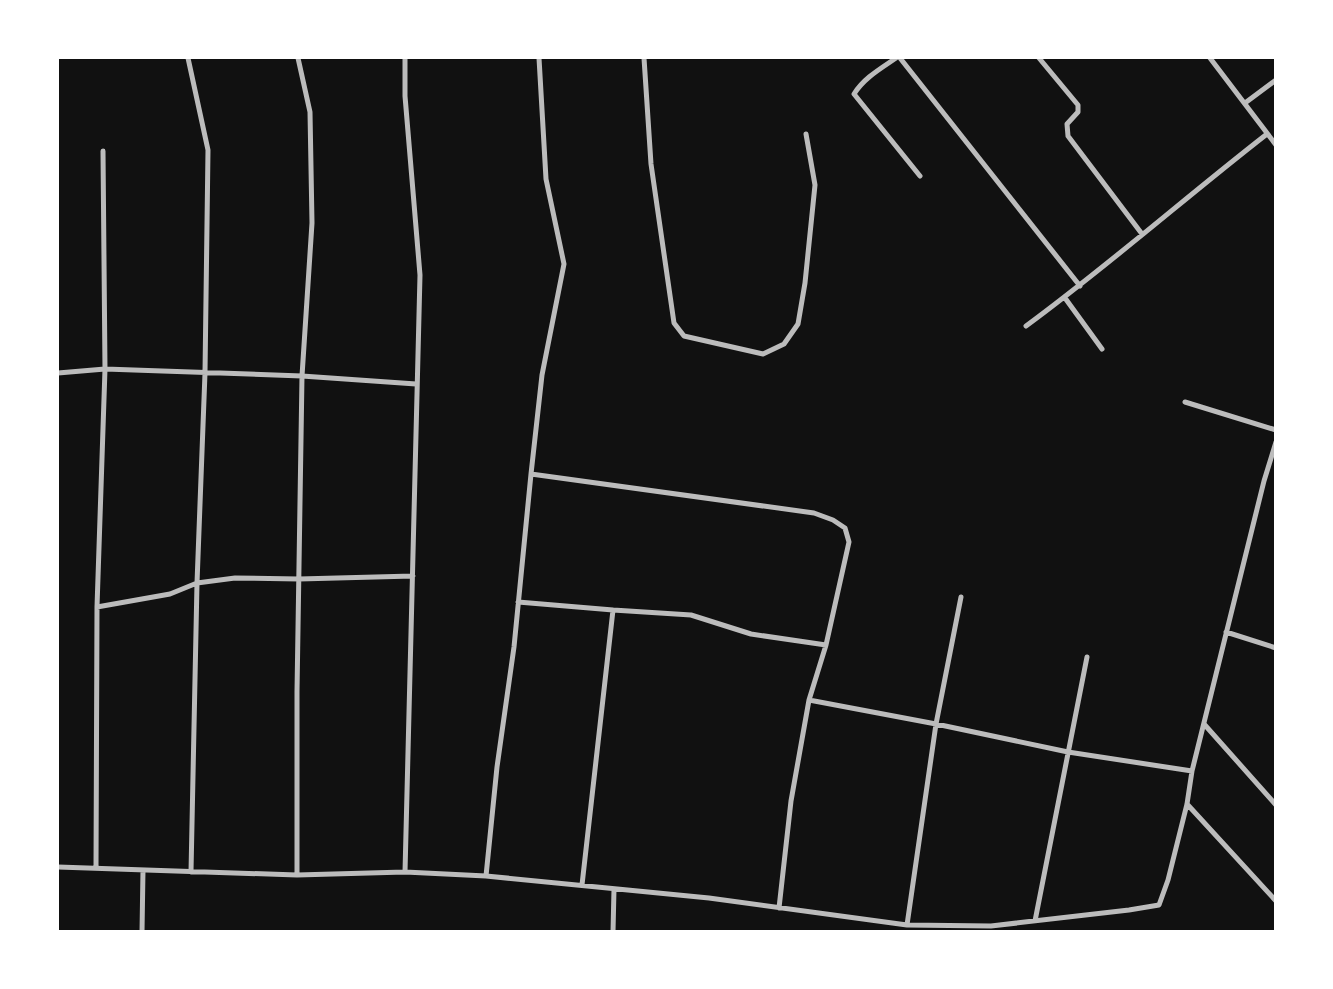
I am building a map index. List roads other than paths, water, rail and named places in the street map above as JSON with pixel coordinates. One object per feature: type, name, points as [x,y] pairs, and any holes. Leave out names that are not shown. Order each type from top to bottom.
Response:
[{"type":"street","points":[[188,58],[208,150],[205,372],[197,583],[191,872]]},
{"type":"street","points":[[297,875],[302,376],[312,223],[310,112],[298,58]]},
{"type":"street","points":[[405,58],[405,96],[420,275],[405,872]]},
{"type":"street","points":[[486,876],[497,767],[514,647],[542,375],[564,264],[546,179],[539,58]]},
{"type":"street","points":[[644,58],[651,164],[674,323],[684,336],[763,354],[784,344],[798,324],[805,283],[815,184],[806,134]]},
{"type":"street","points":[[896,58],[867,78],[860,84],[854,94],[920,176]]},
{"type":"street","points":[[900,58],[1080,286]]},
{"type":"street","points":[[1039,58],[1078,105],[1078,112],[1067,124],[1068,136],[1142,234]]},
{"type":"street","points":[[1210,58],[1276,145]]},
{"type":"street","points":[[1245,103],[1276,80]]},
{"type":"street","points":[[1026,326],[1065,298],[1267,134]]},
{"type":"street","points":[[96,868],[96,607],[105,369],[103,151]]},
{"type":"street","points":[[1065,298],[1102,349]]},
{"type":"street","points":[[58,373],[105,369],[205,372],[302,376],[416,384]]},
{"type":"street","points":[[1185,402],[1276,430]]},
{"type":"street","points":[[58,867],[297,875],[405,872],[486,876],[709,898],[906,925],[991,929],[1035,921],[1159,905],[1168,880],[1226,632],[1264,481],[1276,442]]},
{"type":"street","points":[[531,474],[814,513],[833,520],[845,528],[849,542],[826,645],[809,700],[791,801],[780,908]]},
{"type":"street","points":[[96,607],[170,594],[197,583],[235,578],[299,579],[413,576]]},
{"type":"street","points":[[906,925],[936,724],[960,597]]},
{"type":"street","points":[[518,602],[691,615],[751,634],[826,645]]},
{"type":"street","points":[[582,885],[613,610]]},
{"type":"street","points":[[1226,632],[1276,648]]},
{"type":"street","points":[[1035,921],[1087,658]]},
{"type":"street","points":[[809,700],[1068,752],[1192,771]]},
{"type":"street","points":[[1204,724],[1276,805]]},
{"type":"street","points":[[1187,804],[1276,900]]},
{"type":"street","points":[[142,932],[143,870]]},
{"type":"street","points":[[613,932],[614,889]]}]
